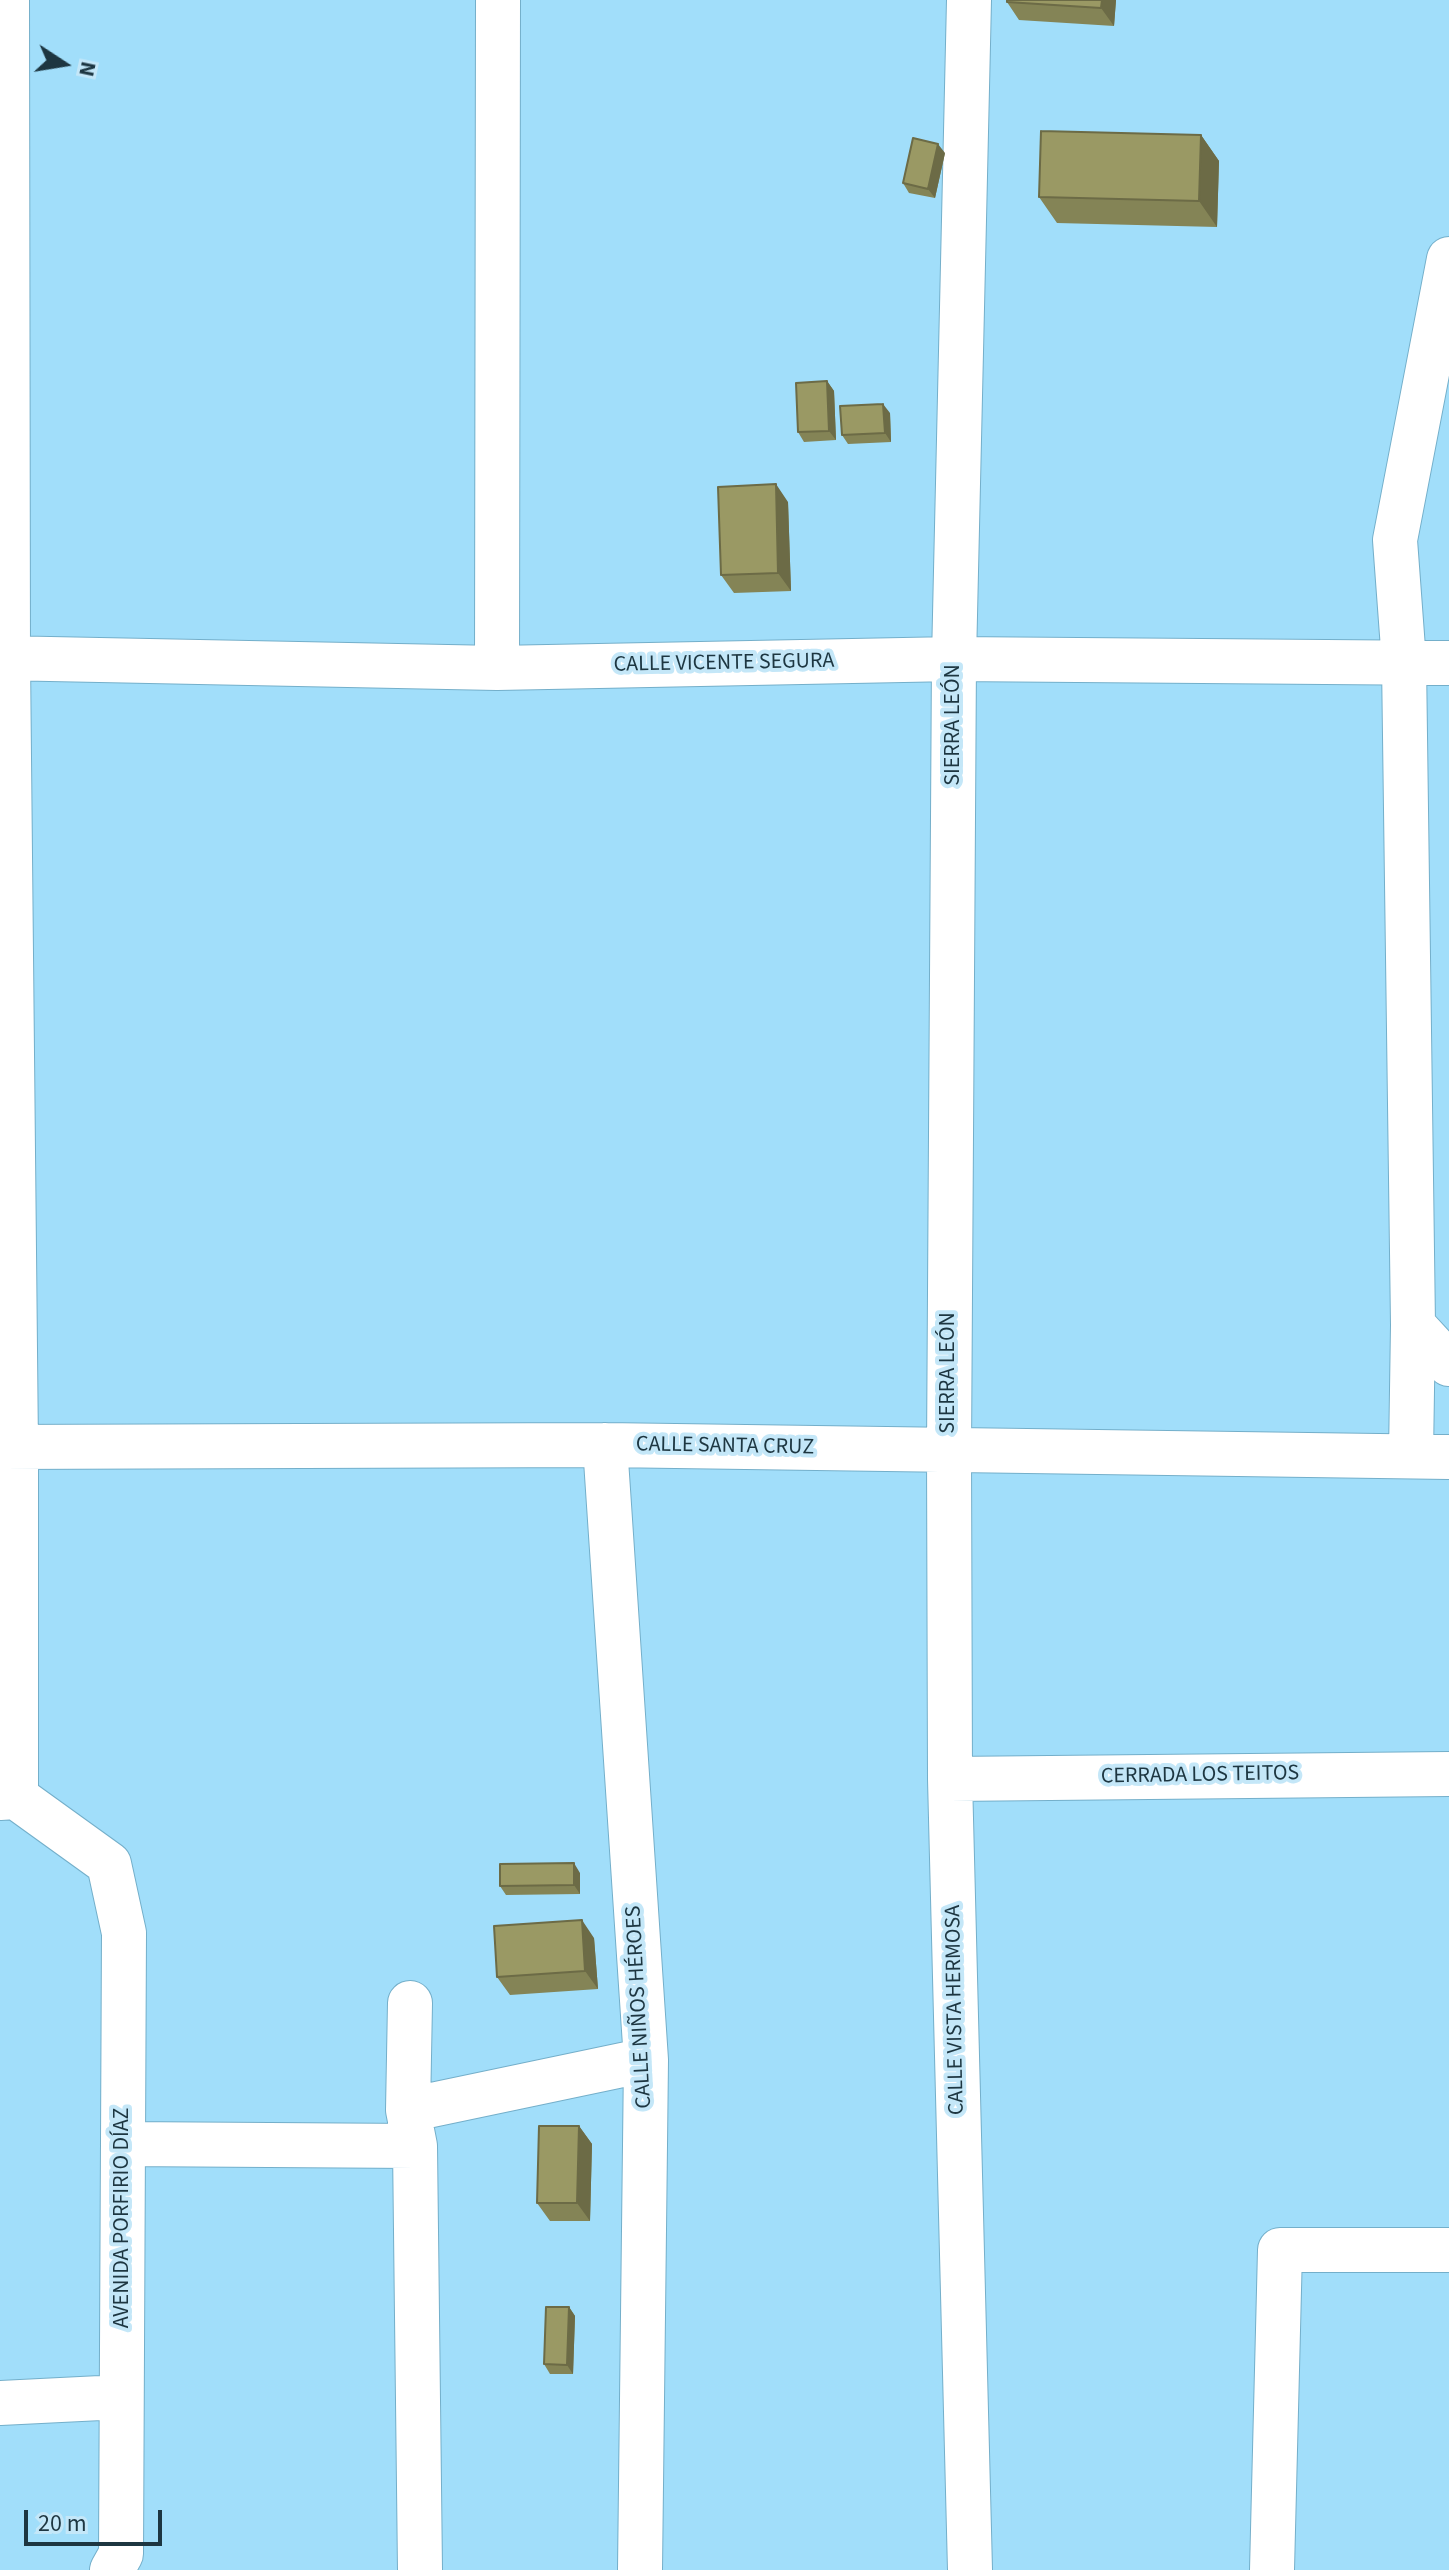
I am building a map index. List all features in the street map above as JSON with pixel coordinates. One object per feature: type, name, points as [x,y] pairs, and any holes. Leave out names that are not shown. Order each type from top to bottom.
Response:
[{"type":"street","points":[[7,0],[4,658],[8,1797]]},
{"type":"street","points":[[497,668],[498,0]]},
{"type":"street","name":"SIERRA LEÓN","points":[[949,1451],[954,659],[969,0]]},
{"type":"street","points":[[1430,1456],[1413,1325],[1404,662],[1395,540],[1449,259]]},
{"type":"street","name":"CALLE VICENTE SEGURA","points":[[4,658],[497,668],[954,659],[1449,663]]},
{"type":"street","points":[[1413,1325],[1449,1364]]},
{"type":"street","name":"CALLE SANTA CRUZ","points":[[8,1447],[605,1445],[1430,1456]]},
{"type":"street","name":"CALLE NIÑOS HÉROES","points":[[605,1445],[646,2060],[640,2570]]},
{"type":"street","name":"CALLE VISTA HERMOSA","points":[[949,1451],[950,1779],[970,2570]]},
{"type":"street","name":"CERRADA LOS TEITOS","points":[[950,1779],[1449,1774]]},
{"type":"street","name":"AVENIDA PORFIRIO DÍAZ","points":[[8,1797],[109,1864],[124,1933],[121,2554],[112,2570]]},
{"type":"street","points":[[410,2003],[420,2570]]},
{"type":"street","points":[[123,2144],[411,2128],[646,2060]]},
{"type":"street","points":[[1272,2570],[1280,2250],[1449,2250]]},
{"type":"street","points":[[0,2403],[121,2397]]},
{"type":"building","points":[[1007,0],[1102,0],[1101,8]]},
{"type":"building","points":[[1041,131],[1201,135],[1199,201],[1039,197]]},
{"type":"building","points":[[913,138],[938,144],[928,189],[903,183]]},
{"type":"building","points":[[827,381],[829,431],[798,432],[796,383]]},
{"type":"building","points":[[883,404],[885,433],[842,435],[840,406]]},
{"type":"building","points":[[776,484],[778,573],[721,575],[718,487]]},
{"type":"building","points":[[574,1863],[574,1885],[500,1886],[500,1864]]},
{"type":"building","points":[[582,1920],[585,1971],[497,1977],[494,1926]]},
{"type":"building","points":[[539,2126],[579,2126],[577,2203],[537,2203]]},
{"type":"building","points":[[546,2307],[569,2307],[567,2365],[544,2364]]}]
